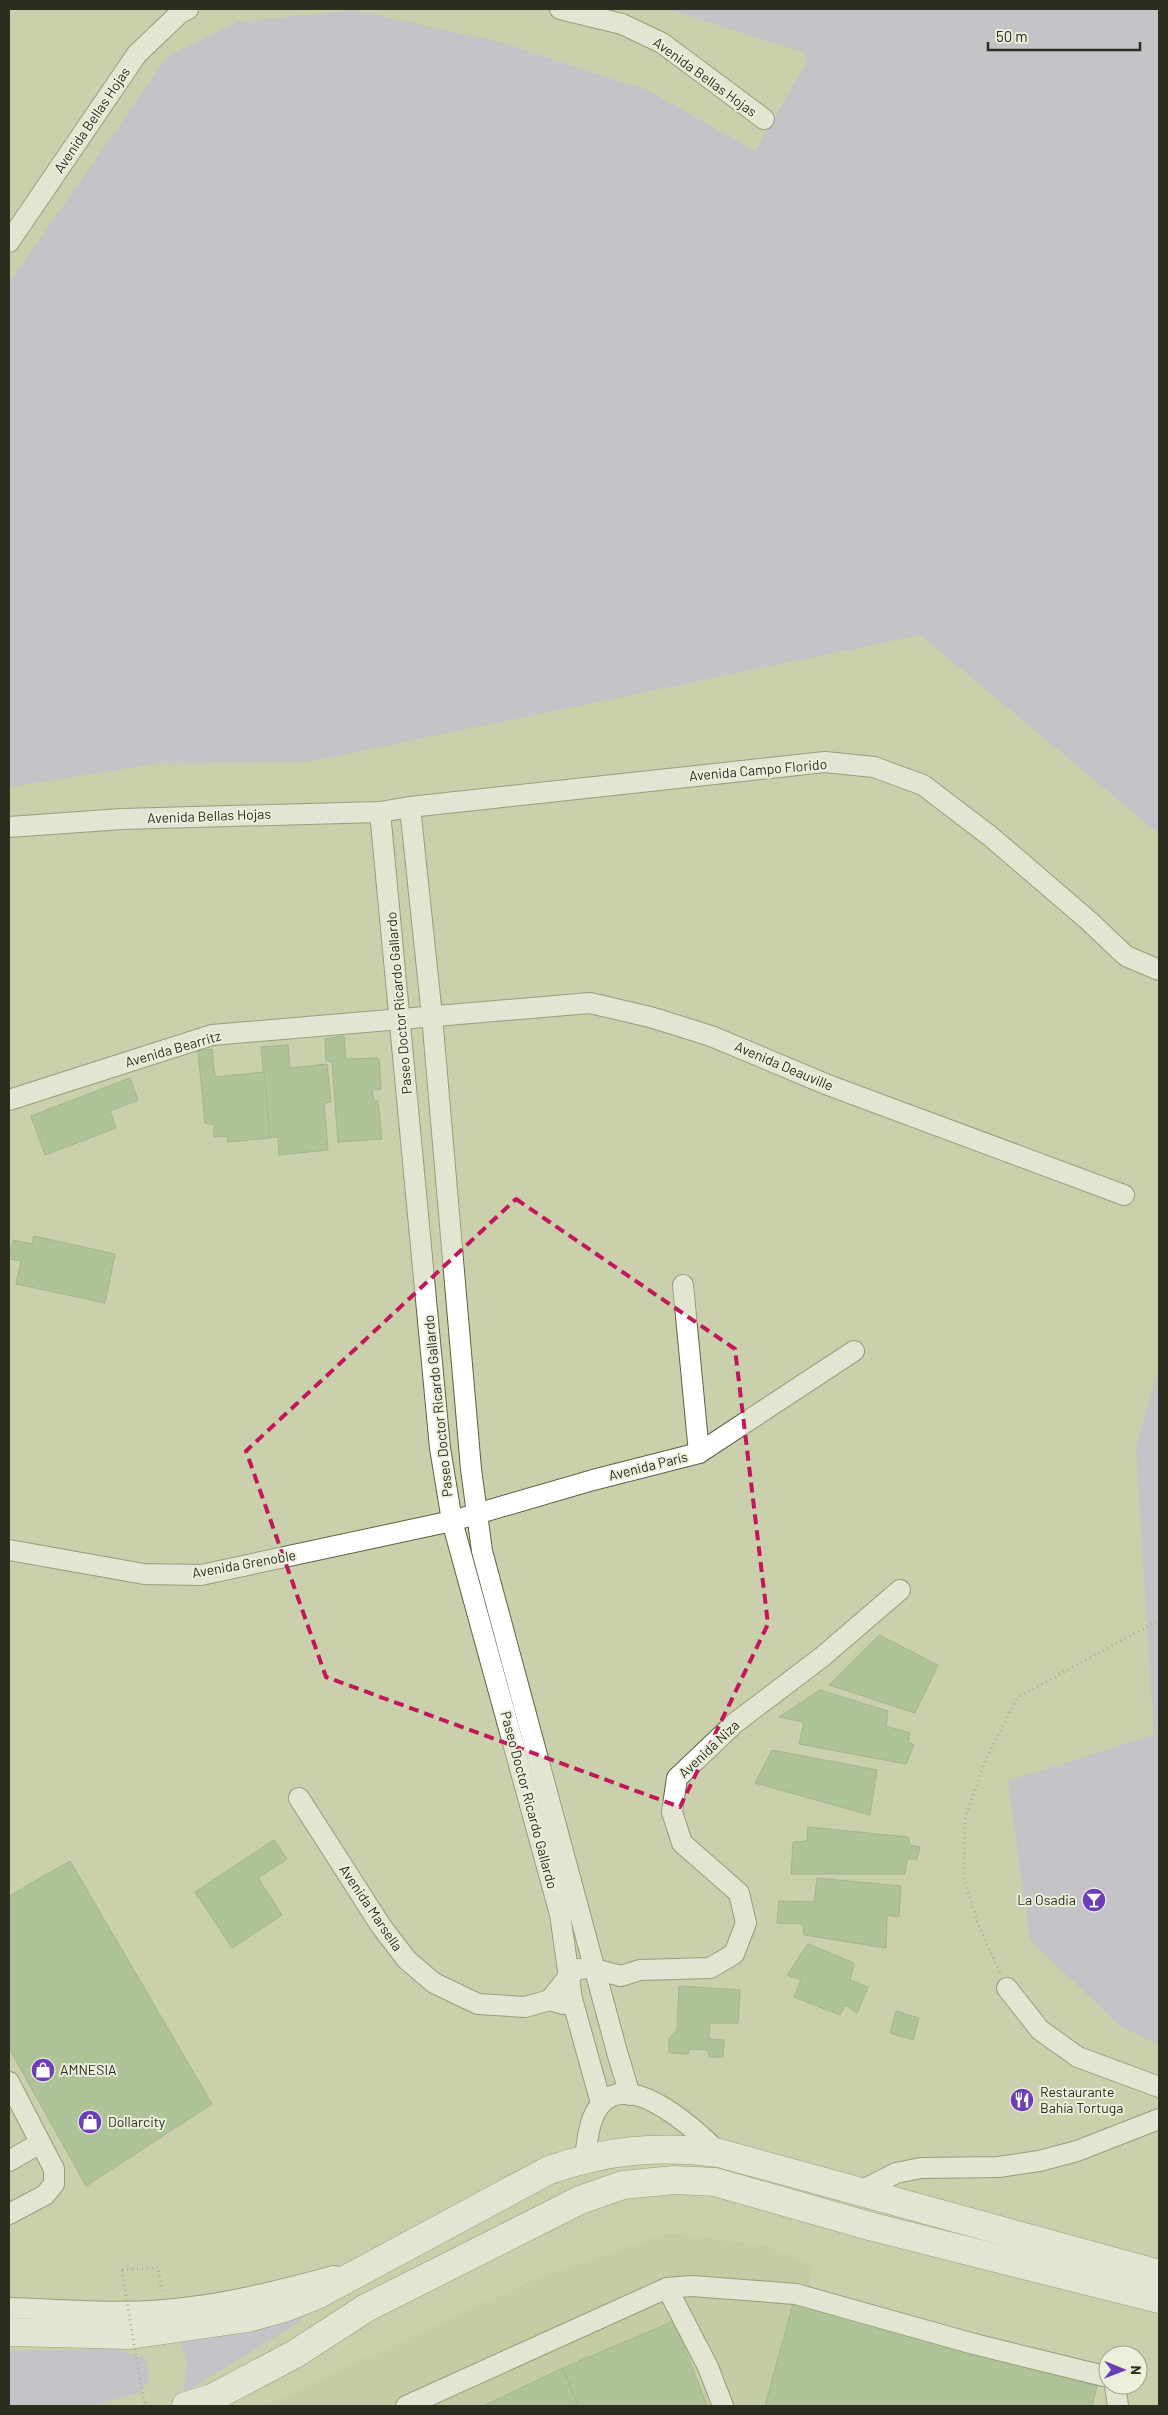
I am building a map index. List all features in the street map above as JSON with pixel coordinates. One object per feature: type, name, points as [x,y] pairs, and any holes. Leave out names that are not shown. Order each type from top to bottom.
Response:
[{"type":"highway","points":[[9,2332],[130,2335],[248,2318],[300,2303],[549,2170],[585,2158],[654,2148],[719,2153],[1159,2274]]},
{"type":"highway","points":[[186,2406],[212,2398],[295,2354],[366,2308],[580,2200],[623,2185],[674,2180],[715,2182],[873,2227],[1159,2299]]},
{"type":"street","name":"Avenida Bellas Hojas","points":[[9,242],[137,54],[180,13],[188,9]]},
{"type":"street","name":"Avenida Bellas Hojas","points":[[560,9],[622,24],[662,43],[764,119]]},
{"type":"street","name":"Avenida Campo Florido","points":[[410,807],[825,762],[874,767],[923,785],[990,836],[1088,920],[1126,956],[1159,970]]},
{"type":"street","name":"Avenida Bellas Hojas","points":[[9,827],[122,819],[380,812],[410,807]]},
{"type":"street","name":"Paseo Doctor Ricardo Gallardo","points":[[410,807],[432,1016],[471,1469],[482,1551],[630,2095]]},
{"type":"street","name":"Paseo Doctor Ricardo Gallardo","points":[[380,812],[401,1018],[440,1448],[452,1521],[560,1914],[575,2008],[601,2103]]},
{"type":"street","name":"Avenida Deauville","points":[[432,1016],[590,1003],[650,1017],[712,1036],[828,1085],[1124,1195]]},
{"type":"street","name":"Avenida Bearritz","points":[[9,1100],[212,1035],[432,1016]]},
{"type":"street","points":[[683,1285],[699,1454]]},
{"type":"street","name":"Avenida París","points":[[478,1514],[593,1480],[699,1454],[854,1351]]},
{"type":"street","name":"Avenida Grenoble","points":[[9,1550],[144,1574],[201,1575],[478,1514]]},
{"type":"street","name":"Avenida Niza","points":[[569,1976],[578,1969],[590,1968],[621,1976],[640,1970],[710,1968],[734,1954],[746,1923],[739,1893],[682,1843],[672,1812],[677,1778],[735,1723],[822,1657],[900,1590]]},
{"type":"street","name":"Avenida Marsella","points":[[299,1798],[381,1926],[407,1960],[434,1983],[478,2004],[525,2007],[550,2000]]},
{"type":"street","points":[[569,1976],[550,2000],[575,2008],[588,2008],[603,1997],[621,1976]]},
{"type":"street","points":[[1007,1988],[1040,2030],[1078,2057],[1159,2087]]},
{"type":"street","points":[[9,2214],[45,2195],[54,2184],[54,2169],[11,2094]]},
{"type":"street","points":[[585,2158],[592,2120],[601,2103],[614,2095],[630,2095],[657,2103],[681,2118],[719,2153]]},
{"type":"street","points":[[858,2192],[896,2173],[921,2168],[999,2167],[1039,2161],[1077,2151],[1159,2119]]},
{"type":"street","points":[[9,2161],[40,2143]]},
{"type":"street","points":[[9,2308],[126,2312],[191,2308],[284,2290],[374,2265]]},
{"type":"street","points":[[406,2406],[435,2400],[667,2288],[692,2286],[796,2294],[974,2344],[1098,2375]]},
{"type":"street","points":[[667,2288],[708,2367],[723,2406]]},
{"type":"path","points":[[1007,1988],[978,1924],[964,1877],[964,1819],[987,1756],[1018,1697],[1159,1620]]},
{"type":"path","points":[[145,2406],[122,2270],[158,2268]]},
{"type":"highlighted area","points":[[516,1199],[735,1349],[768,1624],[680,1807],[326,1677],[246,1451]]},
{"type":"shaded area","points":[[667,9],[1159,9],[1159,834],[920,635],[312,761],[155,764],[9,787],[9,283],[168,56],[237,22],[354,10],[503,43],[649,91],[755,151],[807,62],[806,53]]},
{"type":"shaded area","points":[[1159,1368],[1159,2045],[1120,2026],[1030,1940],[1008,1781],[1154,1735],[1136,1447]]},
{"type":"shaded area","points":[[670,2233],[765,2246],[812,2264],[797,2406],[264,2406],[537,2278]]},
{"type":"shaded area","points":[[312,2310],[293,2326],[184,2393],[187,2361],[180,2341],[246,2331]]},
{"type":"shaded area","points":[[115,2349],[147,2359],[149,2380],[141,2392],[92,2406],[9,2406],[9,2351]]},
{"type":"building","points":[[344,1036],[346,1059],[379,1058],[381,1089],[372,1090],[374,1101],[378,1101],[382,1139],[338,1142],[332,1062],[326,1061],[325,1039]]},
{"type":"building","points":[[288,1045],[290,1068],[327,1064],[331,1102],[324,1103],[328,1150],[279,1155],[278,1137],[270,1138],[261,1047]]},
{"type":"building","points":[[212,1049],[215,1077],[264,1072],[270,1138],[228,1142],[227,1136],[214,1137],[214,1125],[205,1123],[198,1051]]},
{"type":"building","points":[[130,1078],[138,1100],[110,1111],[116,1128],[45,1155],[31,1116]]},
{"type":"building","points":[[34,1236],[115,1254],[105,1303],[16,1284],[21,1261],[9,1259],[13,1240],[32,1244]]},
{"type":"building","points":[[879,1635],[938,1665],[915,1713],[829,1685]]},
{"type":"building","points":[[820,1690],[888,1711],[886,1726],[910,1733],[908,1742],[914,1745],[906,1764],[799,1744],[804,1722],[779,1717]]},
{"type":"building","points":[[772,1750],[877,1770],[870,1815],[755,1783]]},
{"type":"building","points":[[808,1827],[908,1837],[910,1845],[920,1847],[917,1859],[907,1859],[905,1874],[791,1874],[793,1842],[807,1841]]},
{"type":"building","points":[[274,1840],[287,1859],[258,1878],[282,1915],[232,1948],[195,1892]]},
{"type":"building","points":[[70,1861],[212,2104],[86,2186],[9,2048],[9,1896]]},
{"type":"building","points":[[817,1878],[901,1886],[899,1917],[887,1915],[886,1948],[804,1935],[803,1924],[777,1923],[779,1901],[814,1902]]},
{"type":"building","points":[[808,1944],[854,1963],[850,1980],[868,1987],[857,2013],[845,2005],[840,2015],[794,1997],[801,1980],[787,1975]]},
{"type":"building","points":[[679,1986],[740,1990],[738,2023],[710,2023],[709,2039],[724,2040],[723,2057],[709,2057],[708,2050],[689,2049],[688,2054],[669,2053],[669,2039],[677,2030]]},
{"type":"building","points":[[896,2011],[919,2018],[913,2040],[890,2033]]},
{"type":"building","points":[[793,2304],[1097,2386],[1092,2406],[765,2406]]},
{"type":"building","points":[[674,2321],[707,2406],[578,2406],[563,2368]]},
{"type":"building","points":[[563,2368],[578,2406],[483,2406]]},
{"type":"place","name":"La Osadia","points":[[1094,1900]]},
{"type":"place","name":"AMNESIA","points":[[43,2070]]},
{"type":"place","name":"Restaurante Bahía Tortuga","points":[[1022,2100]]},
{"type":"place","name":"Dollarcity","points":[[90,2122]]}]
